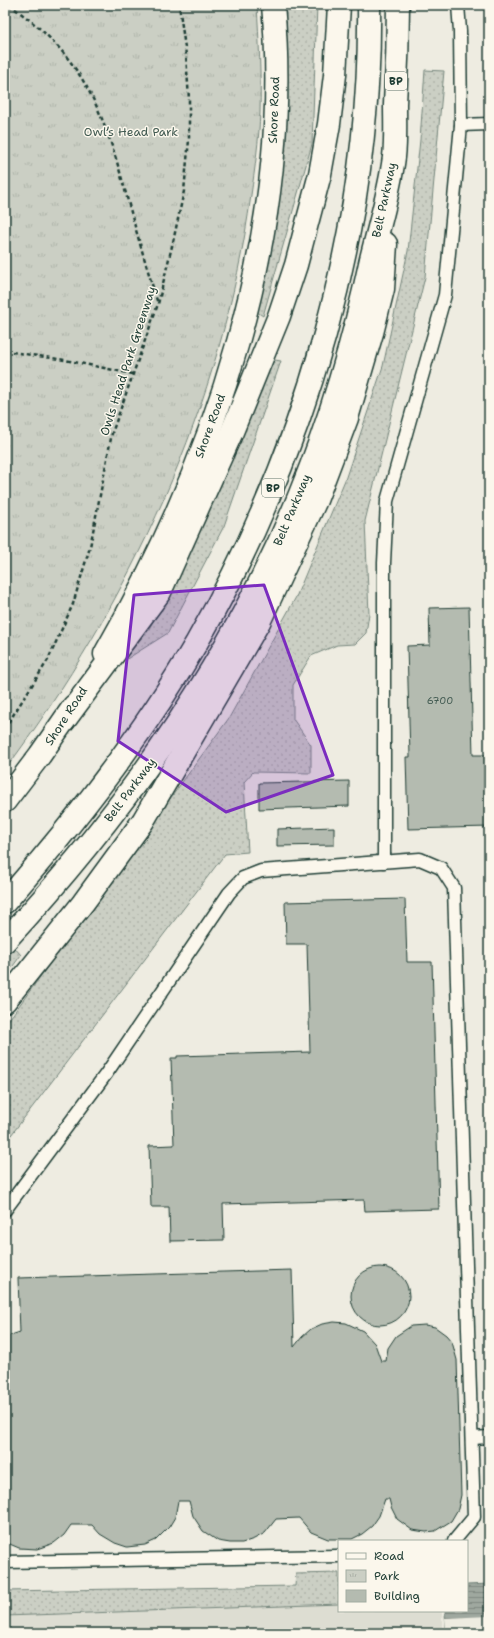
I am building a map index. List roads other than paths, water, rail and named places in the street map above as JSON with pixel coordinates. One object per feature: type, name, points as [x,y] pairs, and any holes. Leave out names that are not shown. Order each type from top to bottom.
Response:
[{"type":"main road","name":"Shore Road","points":[[5,801],[64,721],[118,631],[168,531],[191,479],[210,430],[241,332],[254,279],[265,222],[276,95],[273,5]]},
{"type":"main road","points":[[64,721],[160,592],[231,434],[279,316],[296,265],[320,174],[329,124],[335,75],[339,5]]},
{"type":"main road","name":"BP","points":[[5,902],[91,797],[145,723],[171,684],[219,602],[260,517],[278,474],[304,404],[331,313],[345,252],[352,212],[366,99],[369,5]]},
{"type":"main road","name":"Belt Parkway","points":[[5,941],[68,868],[153,759],[200,688],[244,611],[299,494],[343,372],[355,330],[394,157],[398,5]]},
{"type":"main road","points":[[5,1001],[83,903],[143,821],[238,660],[299,540],[347,418],[372,333],[383,289],[394,157]]},
{"type":"lane","points":[[384,862],[384,563],[388,501],[445,295],[461,124],[460,31],[458,5]]},
{"type":"lane","points":[[461,124],[489,124]]},
{"type":"lane","points":[[5,1210],[106,1074],[229,893],[243,878],[261,871],[420,859],[441,868],[454,888],[474,1517],[455,1540]]},
{"type":"lane","points":[[472,1438],[489,1437]]},
{"type":"lane","points":[[5,1562],[338,1556]]},
{"type":"park label","name":"Owl’s Head Park","points":[[131,132]]}]
